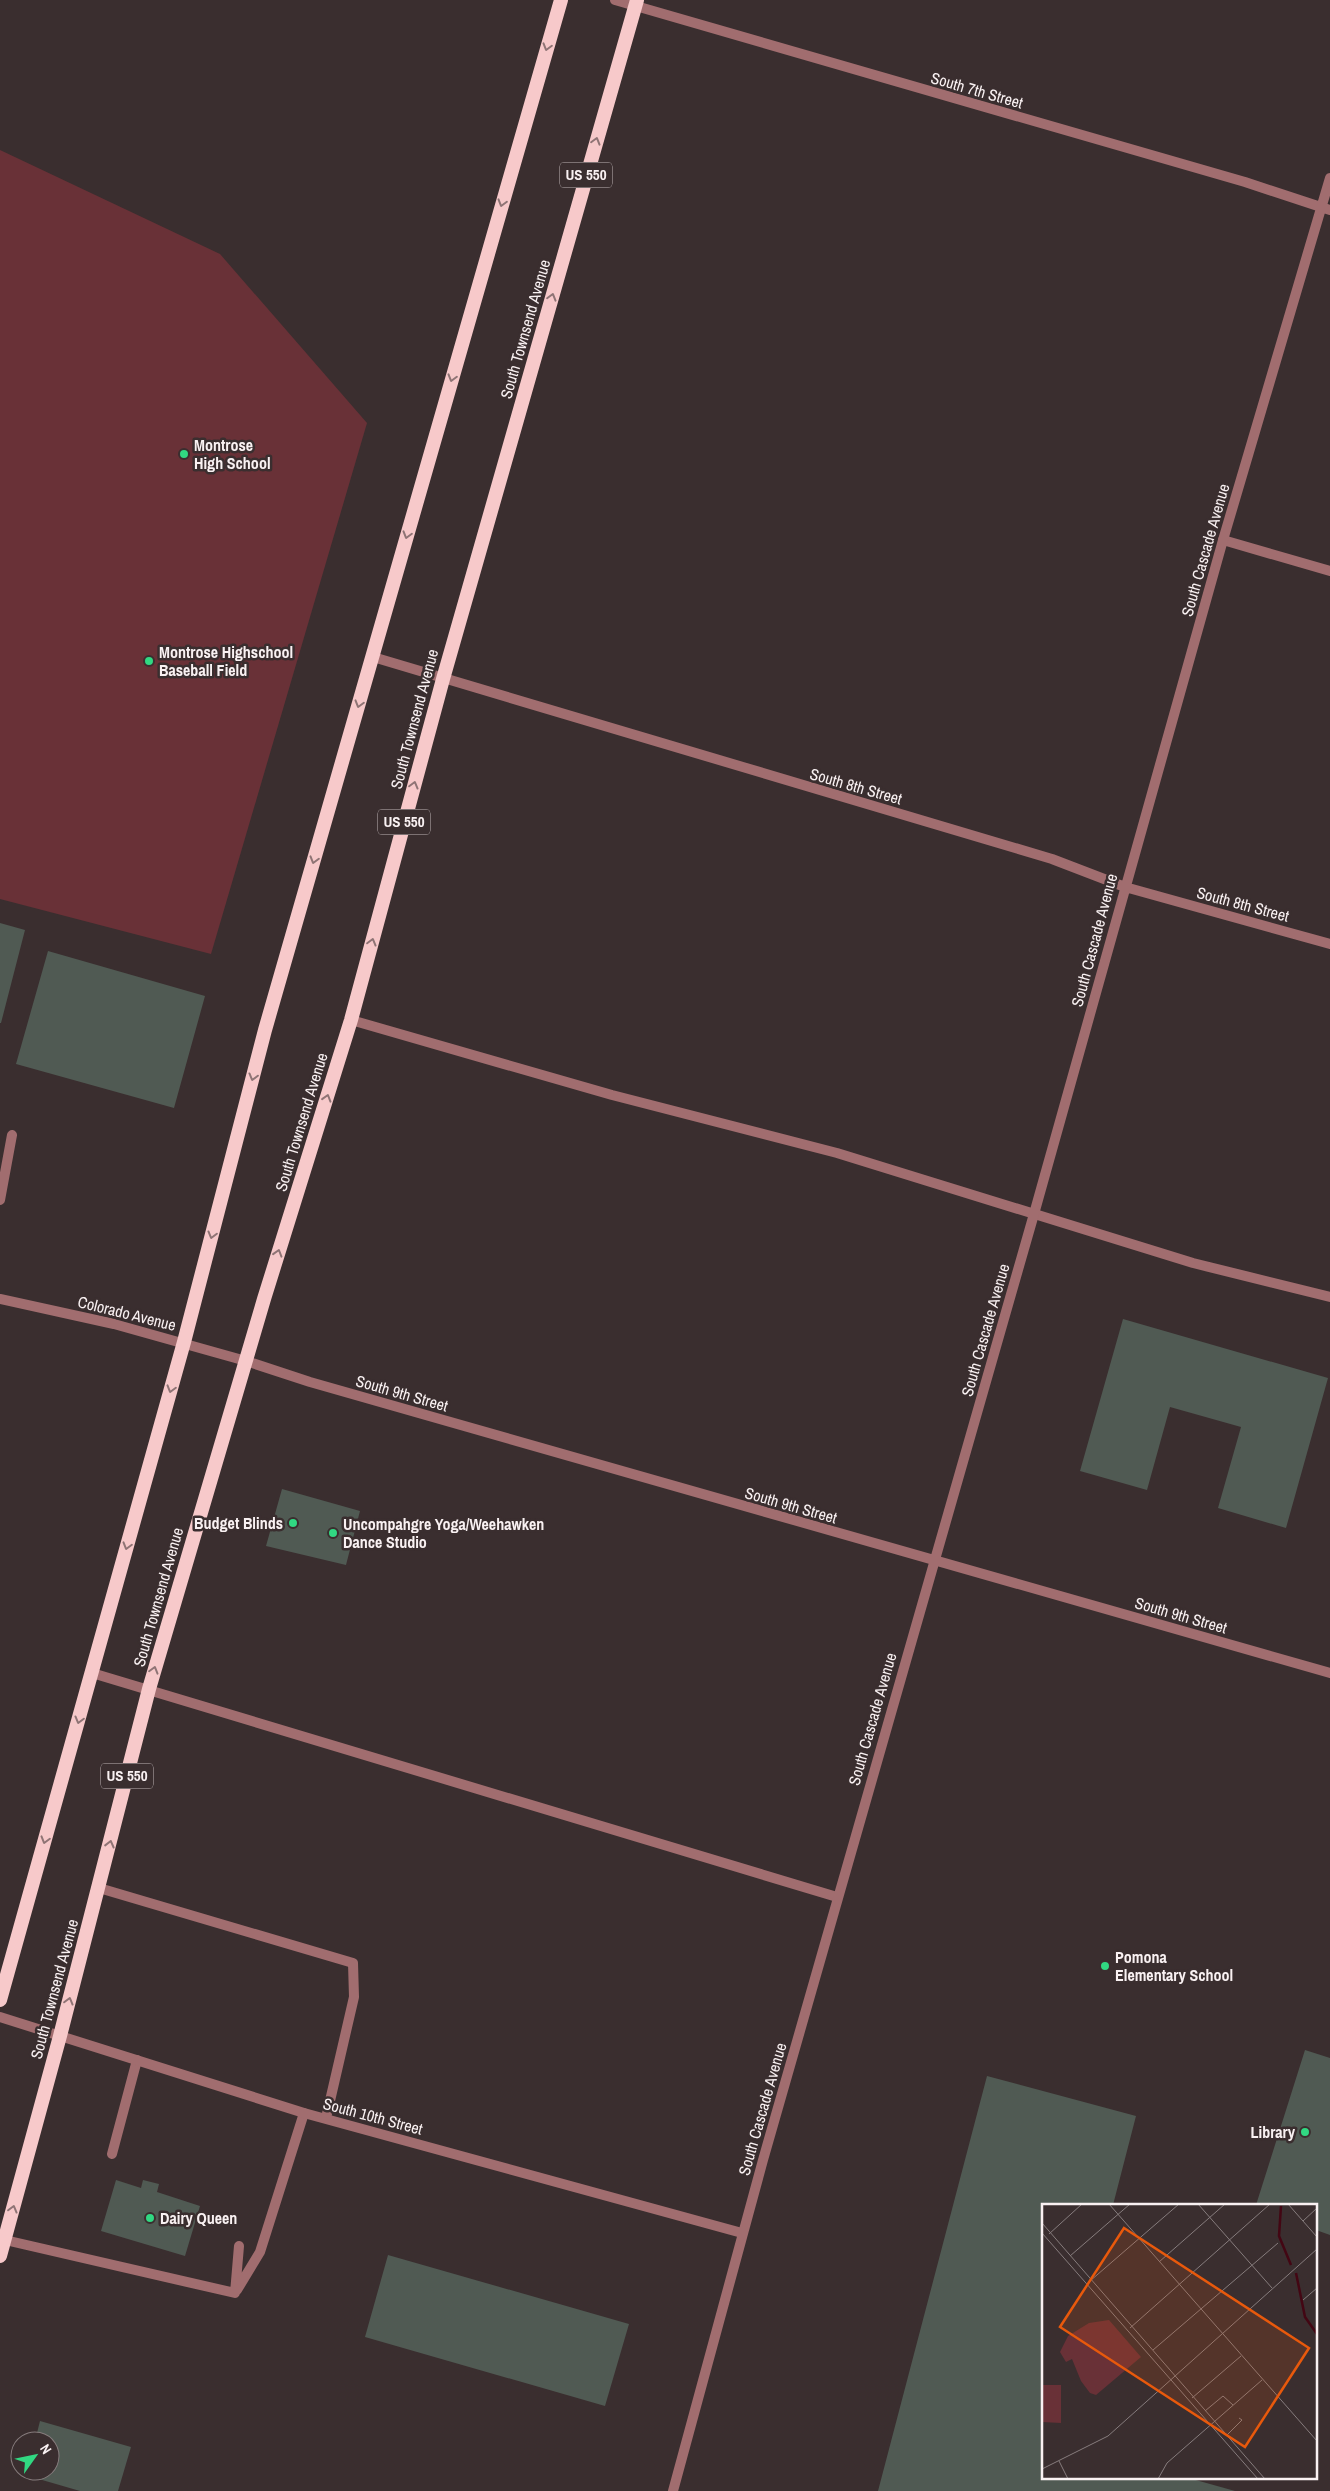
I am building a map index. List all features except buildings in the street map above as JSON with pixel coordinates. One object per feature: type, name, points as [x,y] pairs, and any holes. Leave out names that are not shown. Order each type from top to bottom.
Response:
[{"type":"highway","points":[[0,2000],[184,1342],[266,1030],[561,0]]},
{"type":"highway","name":"South Townsend Avenue","points":[[0,2256],[99,1888],[149,1688],[246,1361],[351,1020],[443,679],[636,3]]},
{"type":"street","name":"South 7th Street","points":[[615,0],[636,3],[1245,182],[1326,209]]},
{"type":"street","name":"South Cascade Avenue","points":[[673,2491],[742,2233],[933,1560],[1034,1214],[1124,887],[1223,540],[1326,209],[1330,178]]},
{"type":"street","points":[[1223,540],[1330,571]]},
{"type":"street","name":"South 8th Street","points":[[373,657],[1052,859],[1124,887],[1330,944]]},
{"type":"street","points":[[351,1020],[612,1095],[837,1153],[1193,1263],[1330,1297]]},
{"type":"street","points":[[0,1200],[12,1135]]},
{"type":"street","name":"Colorado Avenue","points":[[0,1299],[114,1324],[184,1342],[246,1361]]},
{"type":"street","name":"South 9th Street","points":[[246,1361],[310,1382],[1330,1673]]},
{"type":"street","points":[[92,1673],[149,1688],[837,1897]]},
{"type":"street","points":[[99,1888],[353,1963],[354,1997],[326,2118]]},
{"type":"street","name":"South 10th Street","points":[[0,2017],[304,2113],[742,2233]]},
{"type":"street","points":[[112,2154],[137,2060]]},
{"type":"street","points":[[235,2293],[260,2252],[304,2113]]},
{"type":"street","points":[[4,2240],[235,2293]]},
{"type":"street","points":[[235,2293],[239,2246]]},
{"type":"shaded area","name":"Montrose Highschool Baseball Field","points":[[0,150],[220,254],[367,423],[211,954],[0,899]]},
{"type":"place","name":"Montrose High School","points":[[184,454]]},
{"type":"place","name":"Montrose Highschool Baseball Field","points":[[149,661]]},
{"type":"place","name":"Budget Blinds","points":[[293,1523]]},
{"type":"place","name":"Uncompahgre Yoga/Weehawken Dance Studio","points":[[333,1533]]},
{"type":"place","name":"Pomona Elementary School","points":[[1105,1966]]},
{"type":"place","name":"Library","points":[[1305,2132]]},
{"type":"place","name":"Dairy Queen","points":[[150,2218]]}]
